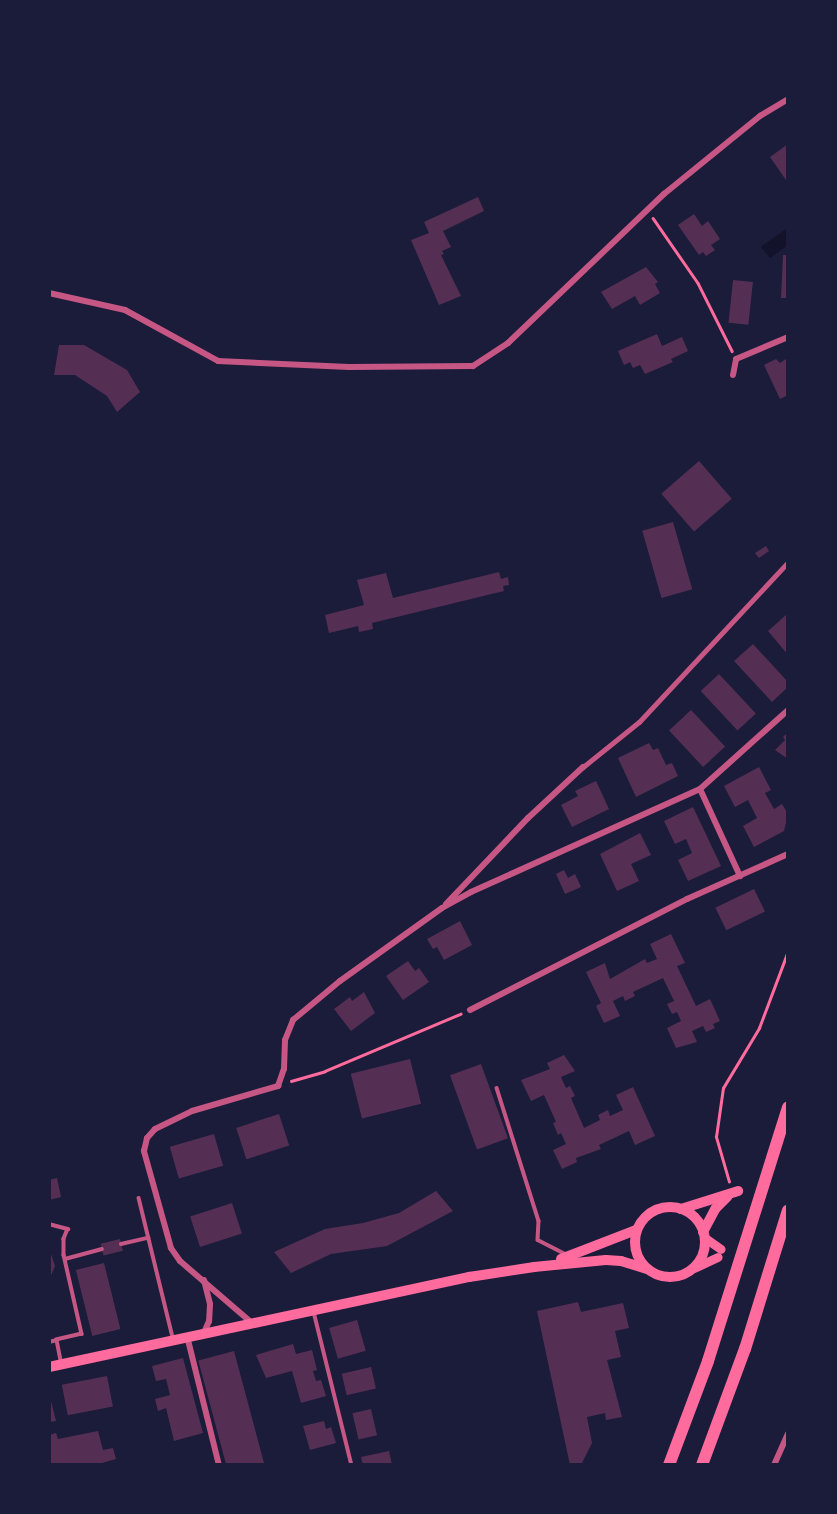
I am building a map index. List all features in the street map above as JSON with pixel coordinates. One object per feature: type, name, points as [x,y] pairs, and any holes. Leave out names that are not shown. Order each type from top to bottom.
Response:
[{"type":"highway","points":[[669,1465],[730,1293],[788,1107]]},
{"type":"highway","points":[[702,1465],[745,1349],[788,1210]]},
{"type":"main road","points":[[681,1209],[734,1192]]},
{"type":"main road","points":[[694,1268],[704,1252],[704,1235],[716,1208],[734,1192]]},
{"type":"main road","points":[[49,1367],[470,1277],[606,1260],[621,1261],[671,1277],[720,1253],[704,1235],[695,1218],[681,1209],[669,1207],[652,1211],[636,1230],[570,1257],[534,1267]]},
{"type":"main road","points":[[636,1230],[636,1254],[647,1269]]},
{"type":"street","points":[[49,293],[125,310],[218,361],[349,367],[473,366],[508,343],[648,210],[760,116],[788,99]]},
{"type":"street","points":[[733,375],[736,359],[788,337]]},
{"type":"street","points":[[442,908],[528,818],[583,767],[639,722],[788,562]]},
{"type":"street","points":[[252,1323],[203,1278],[180,1261],[171,1248],[146,1162],[144,1151],[147,1138],[165,1122],[278,1086],[284,1069],[285,1040],[293,1020],[340,981],[442,908],[471,892],[700,789],[788,710]]},
{"type":"street","points":[[700,789],[740,876]]},
{"type":"street","points":[[470,1010],[687,899],[788,854]]},
{"type":"street","points":[[203,1278],[210,1304],[209,1321],[204,1333]]},
{"type":"street","points":[[187,1336],[219,1465]]},
{"type":"street","points":[[774,1465],[788,1434]]},
{"type":"lane","points":[[497,1088],[539,1221],[538,1240],[570,1257]]},
{"type":"lane","points":[[139,1198],[174,1339]]},
{"type":"lane","points":[[49,1224],[68,1229],[64,1239],[65,1259],[82,1334],[49,1342]]},
{"type":"lane","points":[[121,1244],[148,1238]]},
{"type":"lane","points":[[65,1259],[102,1250]]},
{"type":"lane","points":[[314,1312],[352,1465]]},
{"type":"lane","points":[[57,1340],[61,1364]]},
{"type":"path","points":[[648,210],[698,283],[736,359]]},
{"type":"path","points":[[734,1192],[716,1137],[723,1087],[759,1028],[788,951]]},
{"type":"path","points":[[278,1086],[325,1071],[470,1010]]},
{"type":"shaded area","points":[[786,229],[788,245],[770,258],[761,247]]},
{"type":"building","points":[[788,144],[788,183],[770,157]]},
{"type":"building","points":[[478,197],[484,211],[443,231],[451,247],[442,251],[444,254],[441,255],[461,296],[439,305],[411,240],[429,233],[424,222]]},
{"type":"building","points":[[694,214],[702,226],[708,221],[720,239],[711,245],[715,250],[706,256],[703,252],[699,255],[678,225]]},
{"type":"building","points":[[783,255],[788,255],[788,298],[781,298]]},
{"type":"building","points":[[646,267],[658,282],[655,284],[660,293],[640,305],[635,296],[612,309],[601,292]]},
{"type":"building","points":[[733,280],[753,282],[748,325],[729,323]]},
{"type":"building","points":[[657,334],[662,346],[682,337],[688,351],[671,359],[673,362],[645,374],[640,365],[633,368],[630,362],[624,365],[618,351]]},
{"type":"building","points":[[59,345],[84,345],[127,370],[140,392],[117,412],[107,396],[75,375],[54,375]]},
{"type":"building","points":[[776,359],[780,363],[786,359],[788,364],[788,395],[780,399],[764,365]]},
{"type":"building","points":[[699,461],[732,499],[694,532],[661,494]]},
{"type":"building","points":[[673,522],[692,589],[662,598],[642,531]]},
{"type":"building","points":[[766,546],[769,551],[759,558],[755,553]]},
{"type":"building","points":[[499,572],[501,579],[508,577],[509,585],[503,586],[504,591],[372,623],[373,629],[359,632],[358,626],[329,633],[325,615],[364,605],[357,580],[386,573],[393,598]]},
{"type":"building","points":[[786,615],[788,617],[788,655],[768,631]]},
{"type":"building","points":[[753,644],[788,682],[788,687],[772,702],[734,661]]},
{"type":"building","points":[[719,674],[756,713],[738,731],[701,691]]},
{"type":"building","points":[[691,710],[725,747],[703,767],[669,730]]},
{"type":"building","points":[[788,732],[788,759],[775,750],[785,740],[783,737]]},
{"type":"building","points":[[649,743],[653,750],[658,748],[666,765],[672,763],[678,776],[636,797],[618,758]]},
{"type":"building","points":[[759,767],[771,790],[765,793],[774,809],[782,804],[788,814],[784,831],[754,847],[743,826],[757,818],[748,800],[735,807],[724,786]]},
{"type":"building","points":[[596,781],[609,809],[572,827],[561,805],[578,796],[575,791]]},
{"type":"building","points":[[693,807],[721,866],[688,881],[678,860],[692,853],[686,839],[675,844],[664,821]]},
{"type":"building","points":[[640,833],[651,855],[631,864],[639,881],[617,891],[600,854]]},
{"type":"building","points":[[564,870],[568,878],[575,874],[581,887],[565,894],[556,874]]},
{"type":"building","points":[[754,889],[765,911],[726,930],[715,908]]},
{"type":"building","points":[[460,921],[472,945],[444,960],[437,947],[433,949],[427,939]]},
{"type":"building","points":[[671,934],[685,963],[677,966],[696,1006],[710,999],[720,1021],[713,1024],[715,1028],[706,1032],[703,1026],[692,1031],[697,1042],[676,1048],[667,1028],[681,1021],[677,1012],[672,1014],[667,1004],[674,1001],[663,978],[633,992],[635,996],[625,1001],[623,996],[613,1001],[620,1016],[604,1023],[596,1006],[601,1003],[586,972],[605,963],[610,979],[645,959],[647,963],[657,959],[650,944]]},
{"type":"building","points":[[408,961],[415,971],[419,968],[429,982],[403,1000],[386,976]]},
{"type":"building","points":[[364,992],[375,1013],[351,1031],[334,1009],[350,997],[352,1001]]},
{"type":"building","points":[[564,1055],[575,1071],[561,1077],[566,1088],[570,1086],[575,1096],[571,1098],[584,1128],[600,1120],[598,1115],[608,1110],[610,1116],[623,1110],[616,1095],[633,1087],[655,1136],[635,1145],[629,1131],[599,1145],[601,1149],[576,1158],[577,1162],[562,1169],[553,1150],[566,1144],[561,1133],[558,1135],[553,1123],[556,1122],[544,1095],[531,1101],[521,1080],[550,1069],[547,1063]]},
{"type":"building","points":[[410,1059],[421,1104],[362,1118],[351,1074]]},
{"type":"building","points":[[481,1064],[508,1138],[477,1150],[450,1075]]},
{"type":"building","points":[[279,1114],[289,1145],[246,1159],[236,1128]]},
{"type":"building","points":[[214,1134],[223,1166],[179,1178],[170,1147]]},
{"type":"building","points":[[57,1178],[61,1197],[49,1200],[49,1180]]},
{"type":"building","points":[[436,1191],[453,1211],[387,1246],[331,1254],[291,1273],[274,1252],[325,1229],[363,1223],[399,1213]]},
{"type":"building","points":[[232,1203],[242,1233],[200,1247],[190,1217]]},
{"type":"building","points":[[120,1239],[123,1251],[103,1255],[101,1244]]},
{"type":"building","points":[[49,1248],[55,1266],[49,1280]]},
{"type":"building","points":[[104,1263],[120,1329],[92,1336],[76,1270]]},
{"type":"building","points":[[578,1302],[581,1312],[623,1303],[629,1328],[615,1331],[621,1357],[607,1360],[622,1417],[606,1420],[605,1413],[587,1417],[592,1443],[581,1465],[570,1465],[537,1311]]},
{"type":"building","points":[[357,1320],[366,1351],[338,1359],[329,1328]]},
{"type":"building","points":[[293,1344],[296,1354],[312,1350],[317,1370],[313,1371],[316,1381],[321,1380],[326,1396],[301,1403],[292,1371],[266,1378],[256,1355]]},
{"type":"building","points":[[234,1351],[265,1465],[226,1465],[198,1361]]},
{"type":"building","points":[[183,1358],[203,1433],[174,1441],[166,1408],[158,1411],[155,1399],[170,1395],[166,1379],[156,1381],[152,1366]]},
{"type":"building","points":[[371,1367],[376,1388],[347,1395],[342,1374]]},
{"type":"building","points":[[107,1376],[113,1406],[68,1415],[62,1385]]},
{"type":"building","points":[[49,1393],[56,1421],[49,1422]]},
{"type":"building","points":[[371,1409],[377,1435],[359,1440],[352,1413]]},
{"type":"building","points":[[324,1421],[326,1429],[331,1427],[336,1443],[310,1450],[303,1426]]},
{"type":"building","points":[[98,1431],[103,1450],[113,1448],[116,1459],[95,1465],[49,1465],[49,1435],[56,1433],[58,1439]]},
{"type":"building","points":[[389,1451],[392,1465],[363,1465],[361,1457]]}]
